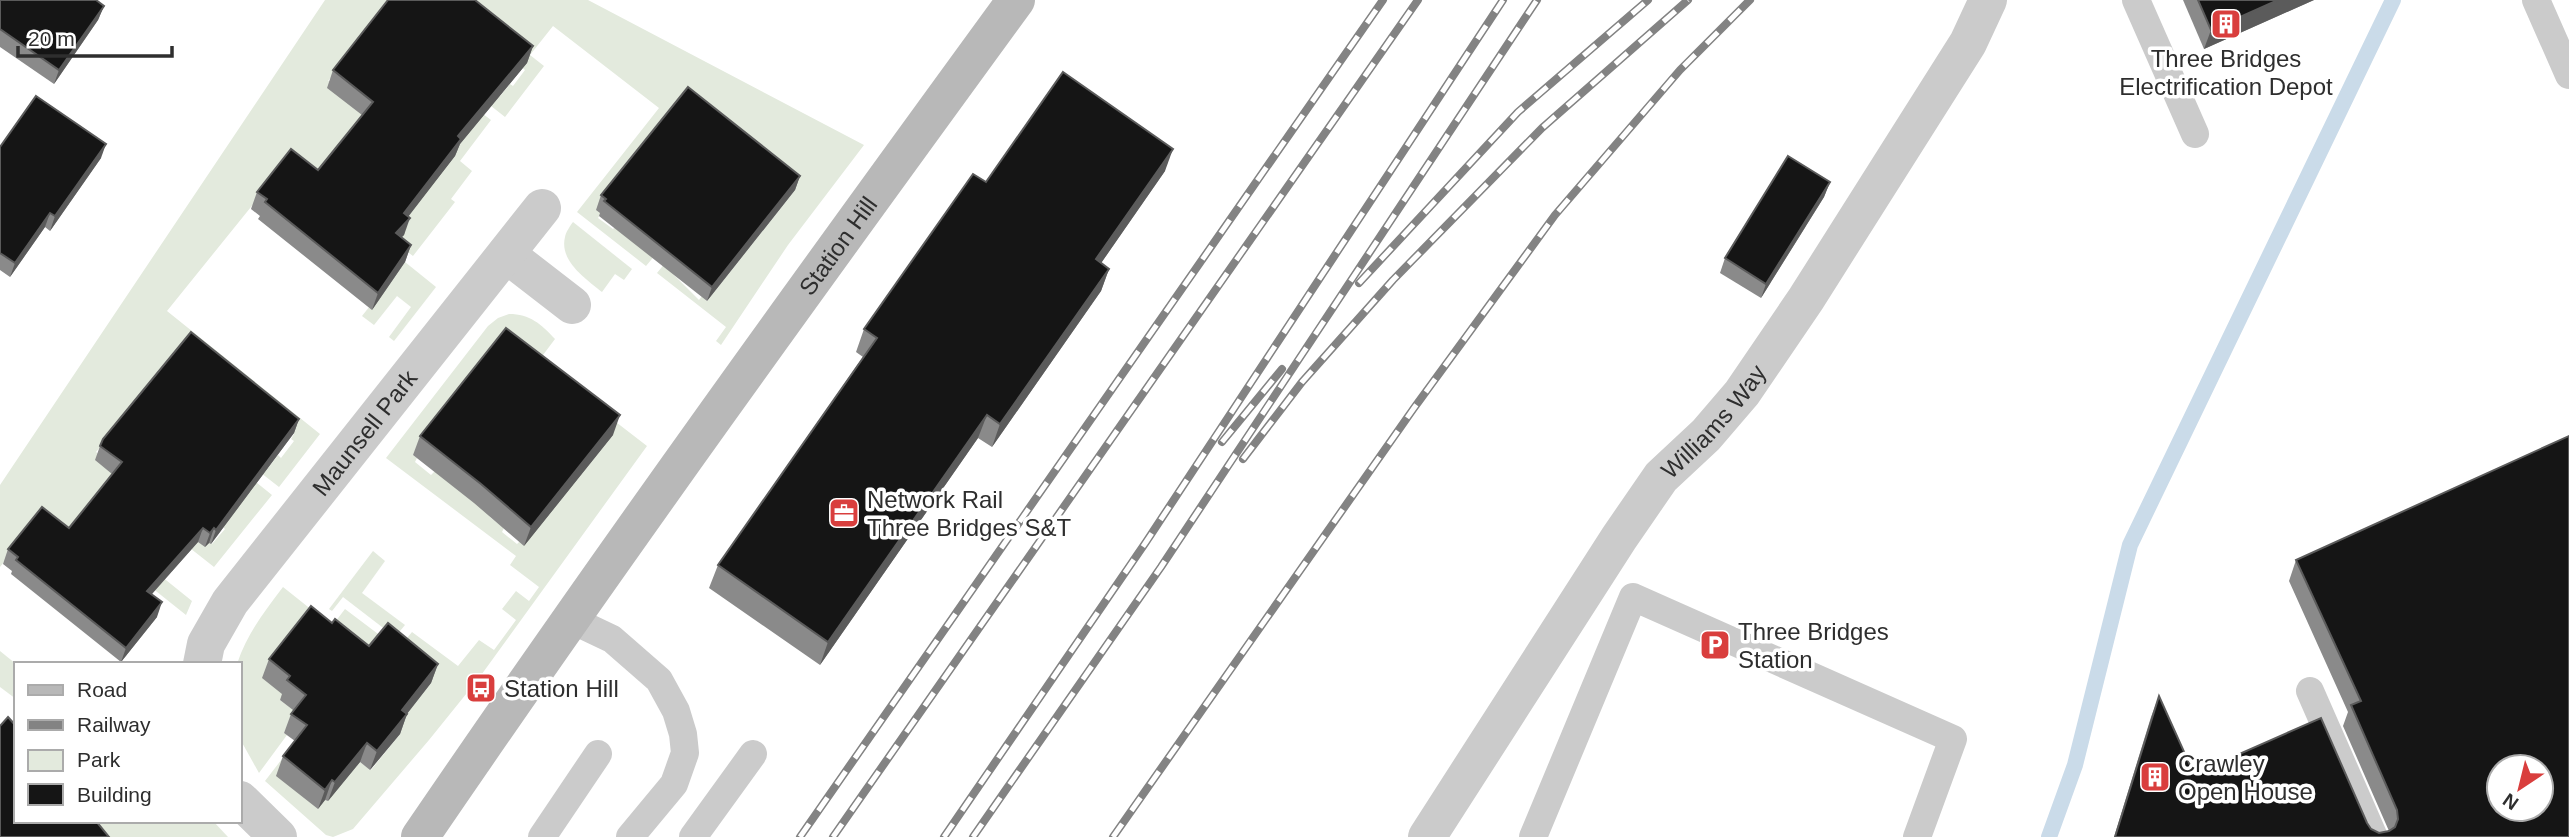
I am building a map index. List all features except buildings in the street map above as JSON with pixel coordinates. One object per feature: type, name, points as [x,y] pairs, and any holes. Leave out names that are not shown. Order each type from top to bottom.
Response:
[{"type":"street","name":"Station Hill","points":[[420,837],[520,690],[1016,0]]},
{"type":"street","name":"Williams Way","points":[[1427,837],[1661,477],[1706,435],[1742,393],[1806,299],[1968,43],[1988,0]]},
{"type":"street","name":"Maunsell Park","points":[[202,662],[206,644],[230,602],[542,208]]},
{"type":"street","points":[[506,254],[572,305]]},
{"type":"street","points":[[242,802],[278,837]]},
{"type":"lane","points":[[2136,0],[2195,134]]},
{"type":"lane","points":[[2536,0],[2569,75]]},
{"type":"lane","points":[[1532,837],[1633,597],[1953,739],[1917,837]]},
{"type":"lane","points":[[572,620],[612,639],[659,680],[676,711],[685,753],[674,784],[630,837]]},
{"type":"lane","points":[[2310,691],[2374,837]]},
{"type":"lane","points":[[542,837],[598,754]]},
{"type":"lane","points":[[693,837],[753,754]]},
{"type":"green space","points":[[325,0],[396,0],[328,81],[450,89],[491,120],[460,161],[472,171],[451,199],[455,202],[413,256],[397,244],[403,235],[315,189],[284,166],[167,311],[320,434],[279,487],[233,451],[268,468],[278,455],[281,458],[294,441],[291,439],[294,434],[186,347],[96,452],[212,544],[225,529],[222,526],[227,459],[272,495],[214,567],[181,541],[156,572],[192,601],[186,615],[132,572],[67,545],[37,521],[0,567],[0,485]]},
{"type":"green space","points":[[447,0],[588,0],[864,145],[788,245],[721,345],[716,341],[726,327],[657,273],[687,236],[673,274],[699,300],[702,296],[707,301],[795,190],[601,213],[598,218],[613,229],[616,226],[681,224],[646,266],[577,212],[659,108],[553,26],[530,55],[544,66],[505,117],[462,83],[469,73],[500,96],[510,84],[513,86],[525,70]]},
{"type":"green space","points":[[573,222],[632,269],[624,280],[615,274],[602,292],[575,269],[564,246],[568,229]]},
{"type":"green space","points":[[405,262],[436,287],[394,341],[389,337],[411,307],[397,296],[374,325],[362,316]]},
{"type":"green space","points":[[509,314],[523,316],[535,321],[555,339],[534,367],[499,347],[413,455],[417,458],[415,462],[431,475],[434,472],[455,471],[491,518],[504,528],[502,532],[517,544],[520,541],[555,375],[647,446],[479,678],[429,740],[353,829],[333,837],[326,835],[265,781],[295,742],[327,801],[357,760],[371,770],[400,734],[392,727],[425,689],[283,696],[280,700],[295,711],[284,733],[287,735],[259,773],[242,743],[242,662],[238,662],[251,633],[283,587],[332,626],[345,609],[398,649],[412,632],[458,666],[479,640],[494,650],[516,620],[502,609],[516,591],[529,601],[539,587],[510,565],[516,556],[386,458],[488,326]]},
{"type":"green space","points":[[373,551],[385,561],[362,593],[405,625],[395,637],[343,597],[332,611],[329,609]]},
{"type":"green space","points":[[0,651],[14,662],[14,698],[0,687]]},
{"type":"green space","points":[[91,823],[215,823],[228,837],[95,837]]},
{"type":"waterway","points":[[2049,837],[2075,765],[2130,545],[2393,0]]},
{"type":"railway","points":[[800,837],[1383,0]]},
{"type":"railway","points":[[833,837],[1418,0]]},
{"type":"railway","points":[[944,837],[1146,542],[1503,0]]},
{"type":"railway","points":[[973,837],[1161,567],[1537,0]]},
{"type":"railway","points":[[1359,283],[1518,112],[1648,0]]},
{"type":"railway","points":[[1243,459],[1302,382],[1393,280],[1542,128],[1688,0]]},
{"type":"railway","points":[[1113,837],[1414,408],[1555,215],[1680,70],[1750,0]]},
{"type":"railway","points":[[1222,442],[1282,369]]},
{"type":"place","name":"Three Bridges Electrification Depot","points":[[2226,24]]},
{"type":"place","name":"Network Rail Three Bridges S&T","points":[[844,513]]},
{"type":"place","name":"Three Bridges Station","points":[[1715,645]]},
{"type":"place","name":"Station Hill","points":[[481,688]]},
{"type":"place","name":"Crawley Open House","points":[[2155,777]]}]
